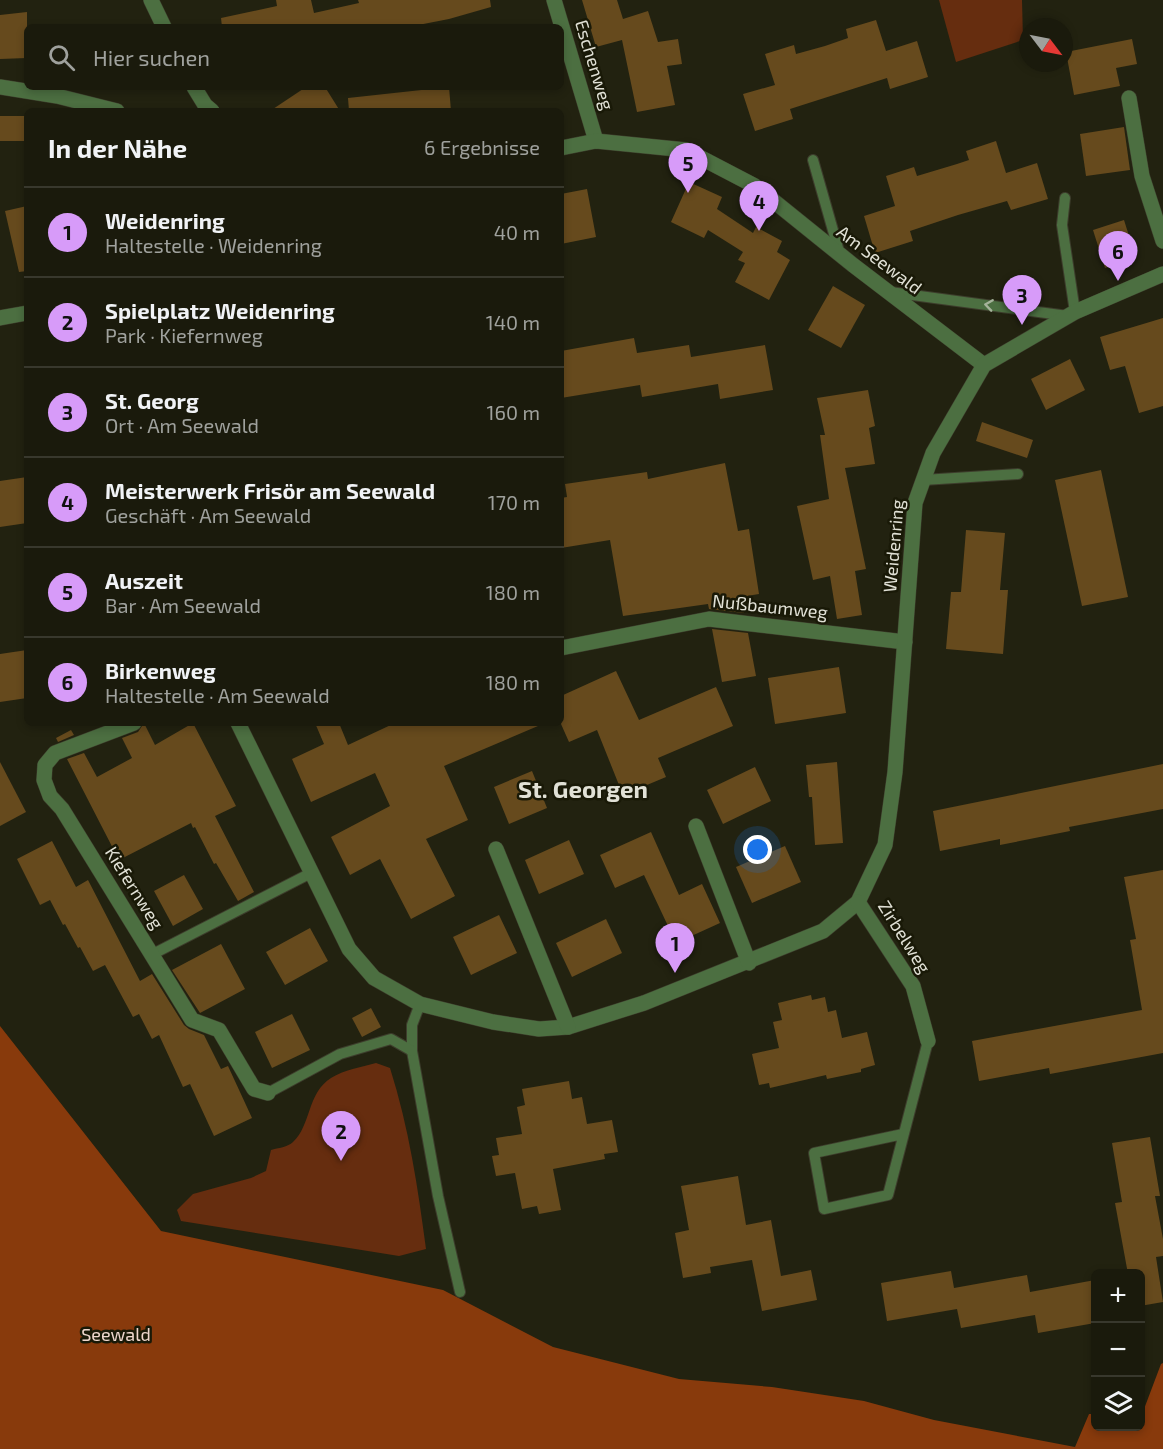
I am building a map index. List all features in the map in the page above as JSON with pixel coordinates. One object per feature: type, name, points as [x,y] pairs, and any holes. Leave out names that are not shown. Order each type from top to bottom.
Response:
[{"type":"street","points":[[151,0],[163,24]]},
{"type":"street","name":"Eschenweg","points":[[554,0],[561,24]]},
{"type":"street","name":"Eschenweg","points":[[564,34],[596,141]]},
{"type":"street","points":[[0,87],[57,96],[105,108]]},
{"type":"street","points":[[196,90],[204,108]]},
{"type":"street","points":[[1129,98],[1142,176],[1163,241]]},
{"type":"street","name":"Am Seewald","points":[[564,147],[596,141],[686,150],[755,186],[840,255],[984,365]]},
{"type":"street","points":[[984,365],[1072,314],[1163,274]]},
{"type":"street","points":[[0,318],[24,314]]},
{"type":"street","name":"Weidenring","points":[[239,726],[349,949],[374,978],[420,1004],[493,1022],[539,1029],[568,1027],[644,1003],[823,932],[858,902],[885,845],[895,772],[915,503],[933,453],[984,365]]},
{"type":"street","name":"Nußbaumweg","points":[[564,647],[709,619],[905,642]]},
{"type":"street","name":"Kiefernweg","points":[[126,726],[55,753],[45,765],[44,780],[50,796],[62,808],[192,1020],[219,1030],[254,1089],[268,1093]]},
{"type":"street","points":[[696,826],[749,963]]},
{"type":"street","points":[[496,849],[568,1027]]},
{"type":"street","name":"Zirbelweg","points":[[858,902],[913,986],[928,1041]]},
{"type":"lane","points":[[813,160],[840,255]]},
{"type":"lane","points":[[888,292],[1072,314],[1062,225],[1065,198]]},
{"type":"lane","points":[[923,480],[1018,474]]},
{"type":"lane","points":[[153,954],[311,873]]},
{"type":"lane","points":[[420,1004],[412,1025],[412,1051],[438,1196],[460,1292]]},
{"type":"lane","points":[[268,1093],[340,1054],[391,1039],[412,1051]]},
{"type":"lane","name":"Zirbelweg","points":[[903,1134],[814,1153],[824,1209],[888,1196],[928,1041]]},
{"type":"shaded area","points":[[939,0],[1022,0],[1019,41],[956,62]]},
{"type":"shaded area","points":[[376,1063],[390,1068],[403,1113],[426,1249],[399,1256],[181,1221],[177,1210],[193,1194],[251,1178],[266,1171],[271,1150],[288,1145],[299,1135],[317,1092],[323,1084],[336,1075]]},
{"type":"green space","name":"Seewald","points":[[0,1026],[161,1231],[443,1290],[553,1347],[679,1379],[772,1387],[864,1401],[934,1420],[1075,1447],[1089,1414],[1091,1414],[1091,1431],[1145,1431],[1145,1406],[1163,1363],[1163,1449],[0,1449]]},
{"type":"building","points":[[276,0],[311,0],[314,13],[359,3],[358,0],[490,0],[491,7],[423,24],[222,24],[221,18],[277,6]]},
{"type":"building","points":[[582,0],[617,0],[623,19],[648,11],[658,42],[678,39],[682,64],[667,66],[675,105],[637,112],[622,40],[596,47]]},
{"type":"building","points":[[27,12],[27,24],[24,24],[24,58],[0,59],[0,15]]},
{"type":"building","points":[[876,20],[886,51],[917,41],[928,77],[890,89],[887,78],[790,109],[793,119],[755,131],[743,94],[775,85],[765,54],[794,45],[796,54],[825,46],[848,38],[846,29]]},
{"type":"building","points":[[1132,39],[1137,64],[1116,68],[1120,86],[1074,95],[1070,72],[1073,72],[1073,51]]},
{"type":"building","points":[[302,90],[327,90],[338,108],[274,108]]},
{"type":"building","points":[[421,90],[449,90],[451,108],[349,108],[348,98]]},
{"type":"building","points":[[0,116],[24,116],[24,141],[0,141]]},
{"type":"building","points":[[1124,127],[1130,170],[1086,176],[1080,134]]},
{"type":"building","points":[[996,141],[1006,173],[1037,163],[1048,199],[1011,210],[1007,201],[958,215],[910,231],[913,241],[875,253],[864,216],[895,206],[886,176],[914,167],[917,176],[957,164],[969,160],[966,151]]},
{"type":"building","points":[[689,182],[722,197],[717,209],[753,233],[756,227],[782,241],[777,252],[790,260],[769,300],[735,282],[745,263],[738,260],[743,252],[708,230],[704,238],[671,222]]},
{"type":"building","points":[[587,189],[596,237],[564,243],[564,193]]},
{"type":"building","points":[[24,207],[24,271],[19,272],[5,211]]},
{"type":"building","points":[[1124,220],[1136,258],[1105,268],[1093,230]]},
{"type":"building","points":[[833,286],[865,305],[841,348],[808,330]]},
{"type":"building","points":[[1163,318],[1163,406],[1139,413],[1125,366],[1110,370],[1100,337]]},
{"type":"building","points":[[634,338],[637,353],[689,345],[691,357],[765,345],[773,390],[720,399],[718,384],[642,397],[640,385],[564,398],[564,350]]},
{"type":"building","points":[[1070,359],[1085,390],[1046,410],[1031,379]]},
{"type":"building","points":[[868,390],[875,426],[869,428],[875,464],[845,468],[866,569],[855,571],[862,615],[837,619],[830,576],[813,580],[797,506],[829,499],[820,435],[825,435],[817,398]]},
{"type":"building","points":[[982,422],[1033,440],[1027,458],[976,441]]},
{"type":"building","points":[[725,463],[738,531],[749,529],[759,594],[741,597],[744,613],[709,609],[708,604],[623,616],[610,540],[564,548],[564,498],[567,497],[565,484],[647,472],[648,479]]},
{"type":"building","points":[[1101,470],[1128,597],[1082,606],[1055,480]]},
{"type":"building","points":[[24,477],[24,523],[0,527],[0,481]]},
{"type":"building","points":[[966,530],[1005,533],[1000,590],[1008,590],[1003,654],[946,649],[951,592],[961,592]]},
{"type":"building","points":[[712,629],[748,633],[756,676],[722,682]]},
{"type":"building","points":[[24,650],[24,698],[0,702],[0,654]]},
{"type":"building","points":[[839,667],[846,713],[775,724],[768,678]]},
{"type":"building","points":[[616,671],[639,720],[716,687],[733,726],[658,758],[666,777],[623,795],[597,730],[569,742],[562,726],[564,726],[564,695]]},
{"type":"building","points":[[142,726],[146,726],[155,745],[188,726],[195,726],[236,806],[215,816],[254,892],[238,901],[191,823],[119,860],[67,759],[84,753],[97,777],[132,758],[122,738],[138,732]]},
{"type":"building","points":[[316,726],[340,726],[348,745],[389,726],[538,726],[444,766],[468,820],[426,839],[455,896],[411,919],[380,859],[350,875],[331,837],[390,806],[375,773],[311,802],[292,759],[324,744]]},
{"type":"building","points":[[71,730],[74,735],[58,742],[56,738]]},
{"type":"building","points":[[0,762],[26,812],[0,826]]},
{"type":"building","points":[[837,762],[843,843],[815,845],[812,797],[809,797],[806,765]]},
{"type":"building","points":[[1163,764],[1163,809],[1069,827],[1070,831],[1000,845],[1000,839],[940,851],[933,811]]},
{"type":"building","points":[[755,767],[771,801],[723,824],[707,790]]},
{"type":"building","points":[[532,771],[547,808],[509,824],[494,787]]},
{"type":"building","points":[[651,832],[679,895],[702,884],[720,923],[676,943],[644,875],[615,888],[600,855]]},
{"type":"building","points":[[569,840],[584,874],[539,894],[525,860]]},
{"type":"building","points":[[52,841],[76,887],[88,880],[140,981],[152,974],[184,1025],[204,1035],[221,1069],[228,1066],[252,1118],[214,1136],[190,1084],[183,1087],[159,1035],[152,1039],[139,1014],[133,1017],[105,965],[93,971],[65,924],[63,925],[50,900],[40,905],[17,859]]},
{"type":"building","points":[[785,846],[801,882],[752,903],[736,867]]},
{"type":"building","points":[[1163,870],[1163,1053],[1050,1074],[1049,1068],[979,1081],[972,1041],[1142,1010],[1130,940],[1136,939],[1124,877]]},
{"type":"building","points":[[184,875],[203,909],[173,926],[154,891]]},
{"type":"building","points":[[499,915],[517,953],[471,975],[453,937]]},
{"type":"building","points":[[606,919],[622,953],[572,977],[556,943]]},
{"type":"building","points":[[310,928],[328,961],[285,985],[266,952]]},
{"type":"building","points":[[221,944],[245,989],[200,1013],[172,970]]},
{"type":"building","points":[[811,995],[812,1000],[825,997],[828,1012],[836,1010],[842,1038],[867,1032],[875,1065],[861,1069],[861,1072],[827,1079],[826,1075],[770,1088],[769,1083],[759,1085],[752,1054],[779,1048],[773,1022],[782,1020],[778,1003]]},
{"type":"building","points":[[371,1008],[381,1027],[362,1037],[352,1018]]},
{"type":"building","points":[[292,1014],[310,1050],[272,1068],[255,1032]]},
{"type":"building","points":[[569,1081],[572,1099],[582,1097],[587,1124],[612,1120],[618,1152],[604,1154],[605,1159],[553,1169],[561,1210],[539,1214],[537,1206],[522,1209],[515,1173],[496,1176],[492,1156],[499,1155],[496,1138],[522,1134],[517,1107],[525,1105],[522,1089]]},
{"type":"building","points":[[1150,1137],[1160,1196],[1155,1196],[1163,1239],[1163,1256],[1156,1257],[1163,1302],[1145,1305],[1145,1269],[1127,1269],[1115,1203],[1122,1202],[1112,1143]]},
{"type":"building","points":[[738,1176],[746,1225],[771,1220],[781,1276],[811,1270],[817,1300],[762,1311],[752,1260],[710,1267],[711,1273],[683,1278],[675,1233],[689,1230],[681,1186]]},
{"type":"building","points":[[951,1271],[954,1288],[1027,1275],[1030,1292],[1091,1281],[1091,1324],[1038,1333],[1035,1315],[961,1328],[957,1309],[887,1321],[881,1283]]},
{"type":"place","name":"Auszeit","points":[[688,193]]},
{"type":"place","name":"Meisterwerk Frisör am Seewald","points":[[759,231]]},
{"type":"place","name":"Birkenweg","points":[[1118,281]]},
{"type":"place","name":"St. Georg","points":[[1022,325]]},
{"type":"place","name":"Weidenring","points":[[675,973]]},
{"type":"place","name":"Spielplatz Weidenring","points":[[341,1161]]},
{"type":"district","name":"St. Georgen","points":[[583,790]]}]
